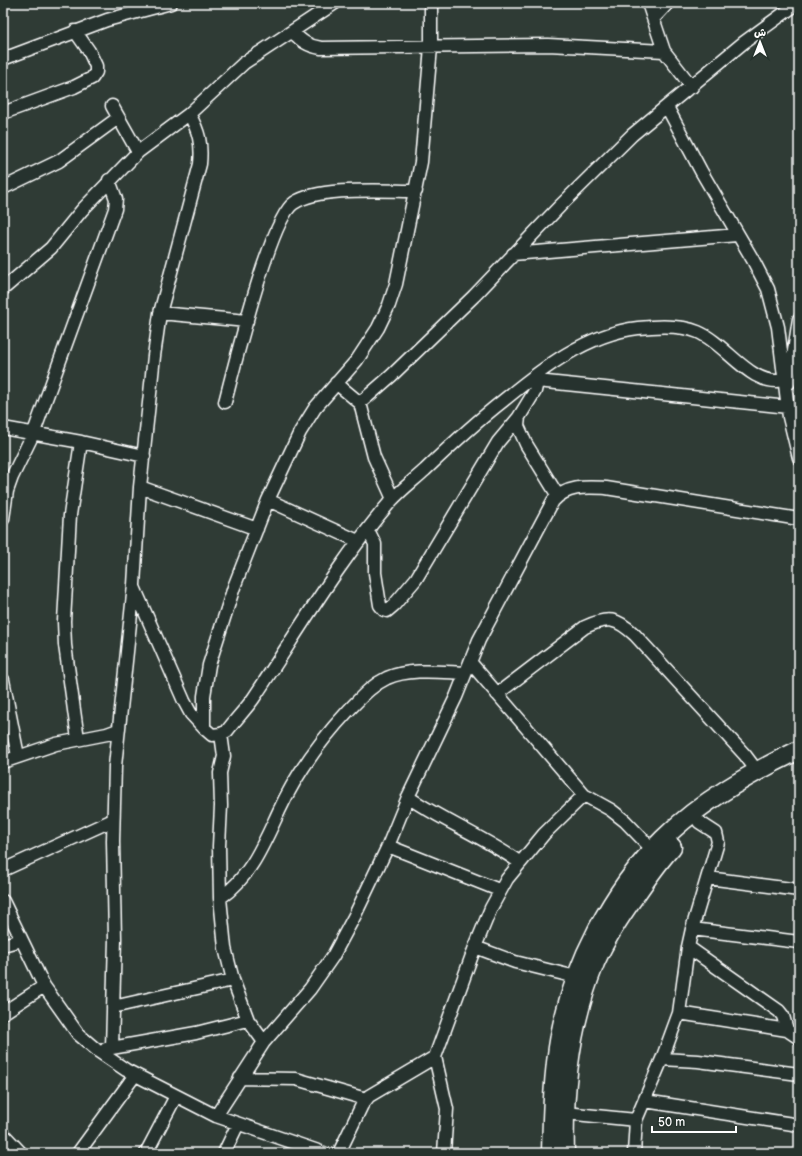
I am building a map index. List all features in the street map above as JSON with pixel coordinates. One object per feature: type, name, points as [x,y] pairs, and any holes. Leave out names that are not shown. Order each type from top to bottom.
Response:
[{"type":"main road","points":[[551,1153],[553,1099],[560,1035],[576,978],[596,931],[625,885],[653,850],[686,819],[757,771],[799,750]]},
{"type":"main road","points":[[565,1153],[565,1113],[572,1047],[586,989],[596,962],[622,913],[659,861],[699,822],[746,790],[799,763]]},
{"type":"street","points":[[3,59],[75,31],[142,10],[171,3]]},
{"type":"street","points":[[5,283],[48,252],[110,180],[138,152],[189,114],[231,73],[336,3]]},
{"type":"street","points":[[204,728],[204,696],[209,665],[234,586],[268,500],[285,461],[300,432],[315,408],[357,360],[370,341],[389,305],[396,284],[416,191],[424,129],[431,47],[431,3]]},
{"type":"street","points":[[648,3],[664,51],[692,87]]},
{"type":"street","points":[[654,18],[668,3]]},
{"type":"street","points":[[360,403],[391,376],[463,306],[513,254],[632,136],[743,43],[798,3]]},
{"type":"street","points":[[3,113],[85,83],[92,78],[96,72],[96,66],[89,50],[75,31]]},
{"type":"street","points":[[293,32],[311,47],[548,46],[664,51]]},
{"type":"street","points":[[112,106],[138,152]]},
{"type":"street","points":[[667,107],[701,171],[737,235],[753,260],[768,289],[774,308],[784,380],[792,414],[799,458]]},
{"type":"street","points":[[112,1048],[115,939],[113,820],[118,730],[134,585],[140,487],[160,313],[200,164],[201,147],[199,136],[196,126],[189,114]]},
{"type":"street","points":[[3,188],[59,161],[118,118]]},
{"type":"street","points":[[3,519],[6,497],[12,477],[34,432],[115,209],[116,199],[110,180]]},
{"type":"street","points":[[225,402],[263,266],[276,230],[284,213],[292,203],[306,197],[322,194],[416,191]]},
{"type":"street","points":[[513,254],[737,235]]},
{"type":"street","points":[[160,313],[247,321]]},
{"type":"street","points":[[787,394],[797,343],[799,319]]},
{"type":"street","points":[[134,585],[176,686],[191,714],[212,735],[221,734],[227,731],[251,701],[358,541],[393,499],[488,413],[583,345],[602,336],[640,328],[697,331],[716,342],[756,376],[771,381],[784,380]]},
{"type":"street","points":[[538,377],[792,414]]},
{"type":"street","points":[[368,530],[375,544],[375,566],[380,605],[384,610],[387,610],[394,605],[416,579],[498,442],[519,417],[531,399],[538,377]]},
{"type":"street","points":[[336,383],[360,403],[374,457],[393,499]]},
{"type":"street","points":[[519,417],[518,426],[521,435],[558,496]]},
{"type":"street","points":[[3,428],[34,432],[144,456]]},
{"type":"street","points":[[78,739],[65,645],[64,622],[71,509],[81,442]]},
{"type":"street","points":[[140,487],[257,529]]},
{"type":"street","points":[[216,1116],[264,1042],[310,989],[333,956],[355,915],[388,846],[408,797],[456,697],[479,640],[550,506],[558,496],[567,490],[578,488],[606,488],[799,519]]},
{"type":"street","points":[[268,500],[358,541]]},
{"type":"street","points":[[497,694],[585,627],[597,621],[608,619],[617,621],[635,634],[745,755],[757,771]]},
{"type":"street","points":[[470,662],[584,795],[621,818],[639,834],[653,850]]},
{"type":"street","points":[[220,898],[239,882],[254,862],[298,774],[320,743],[363,694],[387,678],[404,673],[465,673]]},
{"type":"street","points":[[3,680],[18,756]]},
{"type":"street","points":[[3,762],[18,756],[78,739],[107,734],[118,730]]},
{"type":"street","points":[[221,734],[224,756],[220,773],[220,898],[226,948],[233,980],[248,1020],[264,1042]]},
{"type":"street","points":[[444,1153],[447,1109],[435,1057],[475,947],[499,890],[519,862],[584,795]]},
{"type":"street","points":[[408,797],[503,850],[519,862]]},
{"type":"street","points":[[3,870],[113,820]]},
{"type":"street","points":[[634,1153],[636,1120],[680,1013],[688,947],[692,929],[717,847],[718,836],[716,833],[699,822]]},
{"type":"street","points":[[388,846],[499,890]]},
{"type":"street","points":[[708,878],[799,890]]},
{"type":"street","points":[[3,900],[44,986],[78,1034],[98,1051],[135,1075],[216,1116],[322,1153]]},
{"type":"street","points":[[692,929],[799,942]]},
{"type":"street","points":[[3,945],[21,940]]},
{"type":"street","points":[[475,947],[515,962],[576,978]]},
{"type":"street","points":[[688,947],[779,1011],[783,1016],[787,1030]]},
{"type":"street","points":[[113,1007],[233,980]]},
{"type":"street","points":[[3,1012],[44,986]]},
{"type":"street","points":[[680,1013],[787,1030],[799,1038]]},
{"type":"street","points":[[98,1051],[196,1033],[248,1020]]},
{"type":"street","points":[[339,1153],[366,1099],[377,1090],[435,1057]]},
{"type":"street","points":[[662,1059],[706,1062],[799,1074]]},
{"type":"street","points":[[78,1153],[135,1075]]},
{"type":"street","points":[[240,1078],[296,1079],[366,1099]]},
{"type":"street","points":[[146,1153],[176,1096]]},
{"type":"street","points":[[645,1101],[799,1125]]},
{"type":"street","points":[[565,1113],[636,1120]]},
{"type":"street","points":[[224,1153],[238,1124]]},
{"type":"street","points":[[3,1134],[21,1153]]}]
